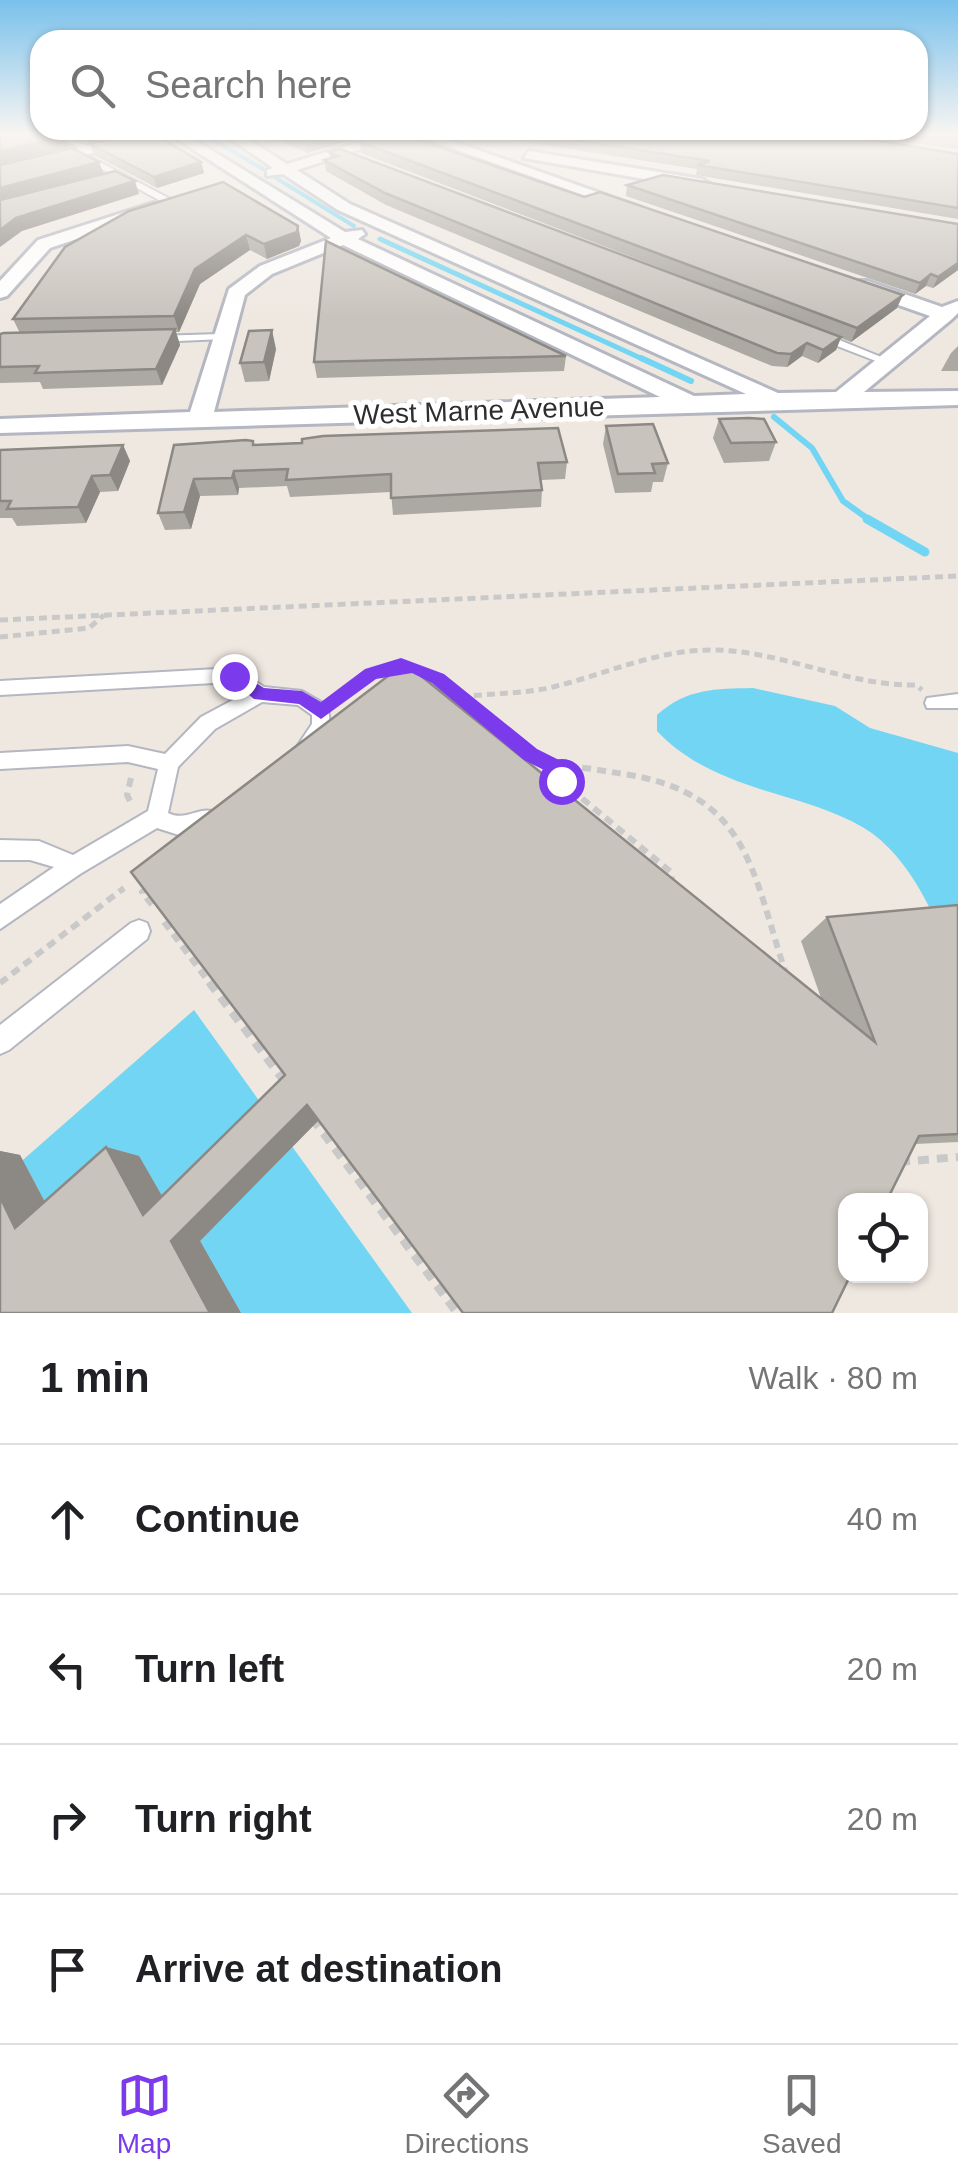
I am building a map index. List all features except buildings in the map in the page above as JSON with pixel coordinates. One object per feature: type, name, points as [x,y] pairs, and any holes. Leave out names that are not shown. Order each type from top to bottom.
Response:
[{"type":"street","points":[[276,195],[344,238],[692,404]]},
{"type":"street","points":[[327,195],[382,225],[778,400]]},
{"type":"street","points":[[597,195],[649,213]]},
{"type":"street","points":[[0,292],[44,244],[188,198]]},
{"type":"street","points":[[200,419],[220,337],[236,293],[282,262],[382,225]]},
{"type":"street","points":[[834,276],[951,309]]},
{"type":"street","points":[[842,398],[951,309]]},
{"type":"street","name":"West Marne Avenue","points":[[0,426],[842,398],[958,398]]},
{"type":"lane","points":[[157,195],[171,203]]},
{"type":"lane","points":[[811,332],[885,361]]},
{"type":"lane","points":[[148,339],[220,337]]},
{"type":"lane","points":[[0,688],[234,676],[260,694],[302,698],[321,712],[320,726],[291,760]]},
{"type":"lane","points":[[0,918],[72,868],[157,817],[169,763],[208,723],[260,694]]},
{"type":"lane","points":[[934,703],[958,701]]},
{"type":"lane","points":[[0,762],[128,754],[169,763]]},
{"type":"lane","points":[[157,817],[170,827],[191,827],[223,812]]},
{"type":"lane","points":[[0,850],[32,848],[55,853],[72,868]]},
{"type":"lane","points":[[0,1041],[139,931]]},
{"type":"path","points":[[0,620],[958,576]]},
{"type":"path","points":[[0,637],[77,630],[104,615]]},
{"type":"path","points":[[461,697],[540,690],[631,660],[694,650],[770,657],[850,683],[882,687],[916,684],[934,703]]},
{"type":"path","points":[[321,712],[370,674],[401,665],[427,671],[530,754],[555,766],[666,783],[718,811],[743,844],[786,976]]},
{"type":"path","points":[[411,683],[427,671]]},
{"type":"path","points":[[540,790],[555,766]]},
{"type":"path","points":[[555,766],[561,781],[671,872],[675,880],[666,898]]},
{"type":"path","points":[[153,884],[142,892],[296,1096]]},
{"type":"path","points":[[0,983],[124,888]]},
{"type":"path","points":[[306,1110],[458,1313]]},
{"type":"path","points":[[892,1144],[893,1163],[958,1157]]},
{"type":"water","points":[[753,688],[835,706],[870,728],[958,753],[958,975],[922,893],[881,841],[840,816],[706,767],[657,731],[657,715],[679,700],[714,690]]},
{"type":"water","points":[[194,1010],[412,1313],[0,1313],[0,1180]]},
{"type":"waterway","points":[[304,195],[354,226]]},
{"type":"waterway","points":[[380,239],[647,361]]},
{"type":"waterway","points":[[641,358],[691,381]]},
{"type":"waterway","points":[[774,417],[812,448],[843,501],[871,521]]},
{"type":"waterway","points":[[867,519],[925,552]]},
{"type":"route","points":[[234,676],[260,694],[302,698],[321,712],[370,674],[401,665],[415,666],[438,678],[530,754],[555,766],[561,781]]}]
